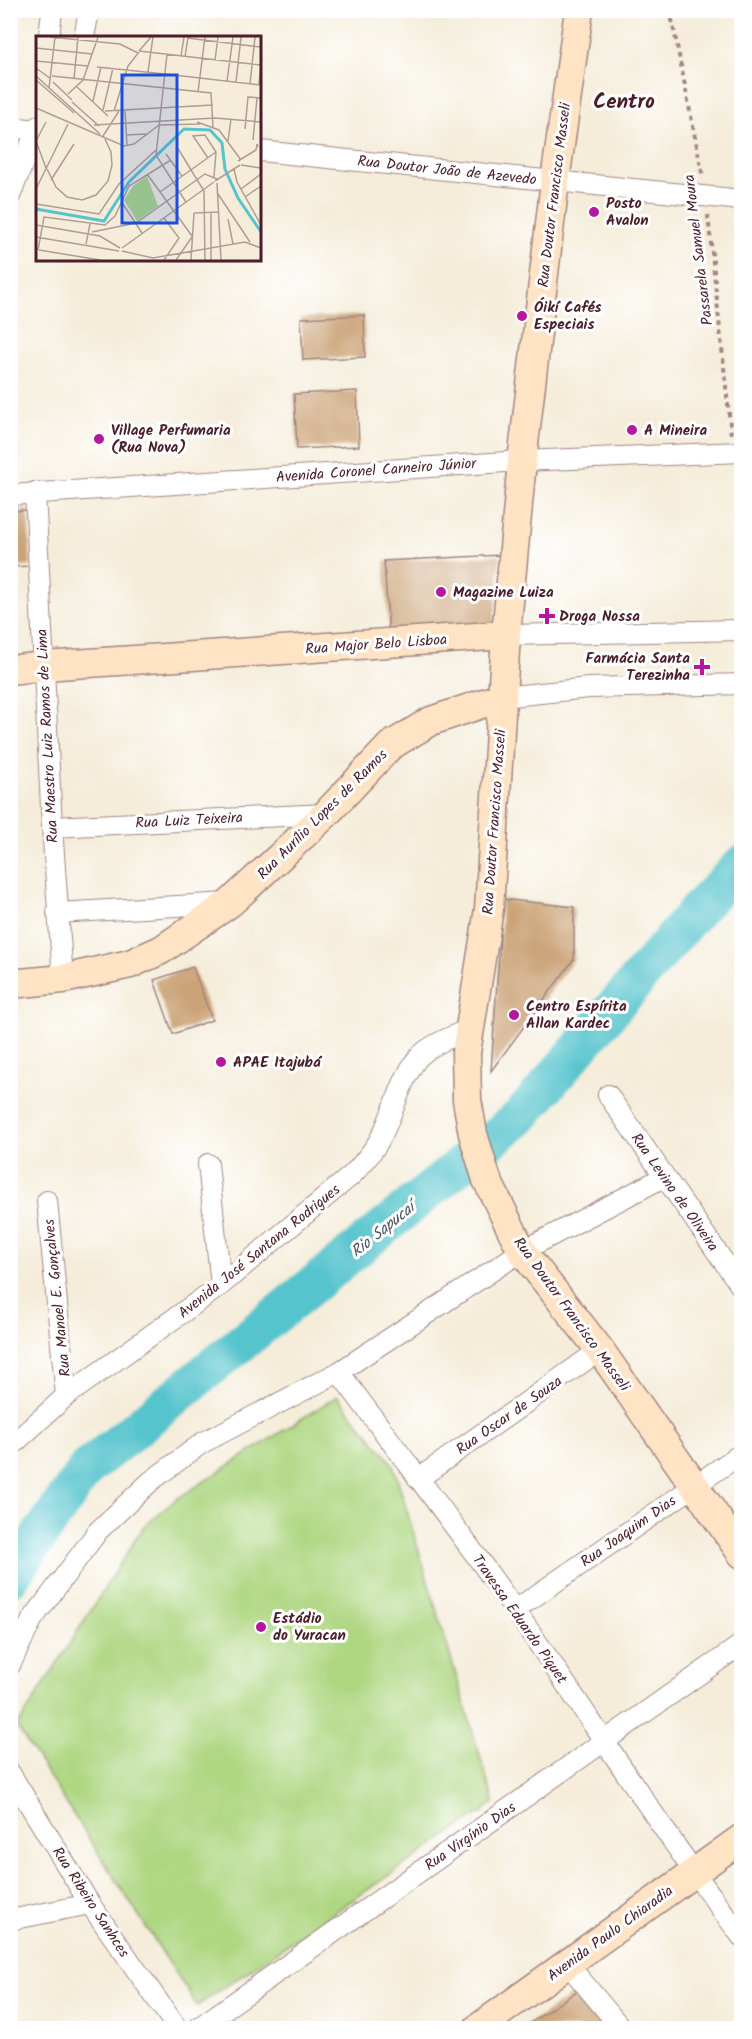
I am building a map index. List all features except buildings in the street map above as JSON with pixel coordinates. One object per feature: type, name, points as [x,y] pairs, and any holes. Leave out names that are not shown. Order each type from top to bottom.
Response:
[{"type":"main road","name":"Rua Doutor Francisco Masseli","points":[[579,10],[555,181],[522,460],[506,635],[489,909],[468,1040],[467,1100],[473,1134],[487,1180],[522,1251],[600,1350],[741,1554]]},
{"type":"main road","name":"Rua Major Belo Lisboa","points":[[10,670],[506,635]]},
{"type":"main road","name":"Rua Aurílio Lopes de Ramos","points":[[14,983],[63,979],[130,964],[161,950],[230,903],[326,814],[390,746],[431,721],[502,697]]},
{"type":"main road","name":"Avenida Paulo Chiaradia","points":[[478,2028],[741,1838]]},
{"type":"street","points":[[49,36],[52,10]]},
{"type":"street","points":[[84,36],[89,10]]},
{"type":"street","points":[[10,127],[36,128]]},
{"type":"street","points":[[10,196],[36,131]]},
{"type":"street","name":"Rua Doutor João de Azevedo","points":[[261,151],[741,200]]},
{"type":"street","name":"Avenida Coronel Carneiro Júnior","points":[[10,495],[522,460],[737,452]]},
{"type":"street","name":"Rua Maestro Luiz Ramos de Lima","points":[[35,492],[52,827],[63,979]]},
{"type":"street","name":"Rua Major Belo Lisboa","points":[[506,635],[741,630]]},
{"type":"street","name":"Rua Aurílio Lopes de Ramos","points":[[502,697],[589,688],[741,684]]},
{"type":"street","name":"Rua Luiz Teixeira","points":[[52,827],[326,814]]},
{"type":"street","points":[[57,913],[230,903]]},
{"type":"street","name":"Avenida José Santana Rodrigues","points":[[10,1447],[66,1396],[220,1285],[353,1174],[369,1157],[381,1137],[411,1067],[420,1055],[433,1046],[468,1040]]},
{"type":"street","name":"Rua Levino de Oliveira","points":[[608,1095],[741,1288]]},
{"type":"street","points":[[208,1164],[220,1285]]},
{"type":"street","points":[[10,1665],[32,1620],[98,1531],[151,1481],[202,1443],[339,1372],[522,1251],[664,1177]]},
{"type":"street","name":"Rua Manoel E. Gonçalves","points":[[47,1200],[66,1396]]},
{"type":"street","name":"Rua Oscar de Souza","points":[[418,1479],[600,1350]]},
{"type":"street","name":"Travessa Eduardo Piquet","points":[[339,1372],[515,1610],[693,1873],[741,1937]]},
{"type":"street","name":"Rua Joaquim Dias","points":[[515,1610],[741,1453]]},
{"type":"street","name":"Rua Virgínio Dias","points":[[198,2028],[741,1644]]},
{"type":"street","name":"Rua Ribeiro Sanhces","points":[[10,1773],[90,1904],[177,2028]]},
{"type":"street","points":[[10,1920],[90,1904]]},
{"type":"street","points":[[567,1964],[621,2028]]},
{"type":"path","name":"Passarela Samuel Moura","points":[[670,10],[706,196],[737,452]]},
{"type":"green space","name":"Estádio do Yuracan","points":[[337,1396],[393,1464],[494,1803],[197,2006],[17,1727],[144,1526],[175,1500]]},
{"type":"waterway","name":"Rio Sapucaí","points":[[10,1578],[86,1469],[521,1116],[698,909],[742,864]]},
{"type":"place","name":"Posto Avalon","points":[[594,212]]},
{"type":"place","name":"Óikí Cafés Especiais","points":[[522,316]]},
{"type":"place","name":"A Mineira","points":[[632,430]]},
{"type":"place","name":"Village Perfumaria (Rua Nova)","points":[[99,439]]},
{"type":"place","name":"Magazine Luiza","points":[[441,592]]},
{"type":"place","name":"Droga Nossa","points":[[547,616]]},
{"type":"place","name":"Farmácia Santa Terezinha","points":[[702,667]]},
{"type":"place","name":"Centro Espírita Allan Kardec","points":[[514,1015]]},
{"type":"place","name":"APAE Itajubá","points":[[221,1062]]},
{"type":"place","name":"Estádio do Yuracan","points":[[261,1627]]},
{"type":"district","name":"Centro","points":[[624,101]]}]
